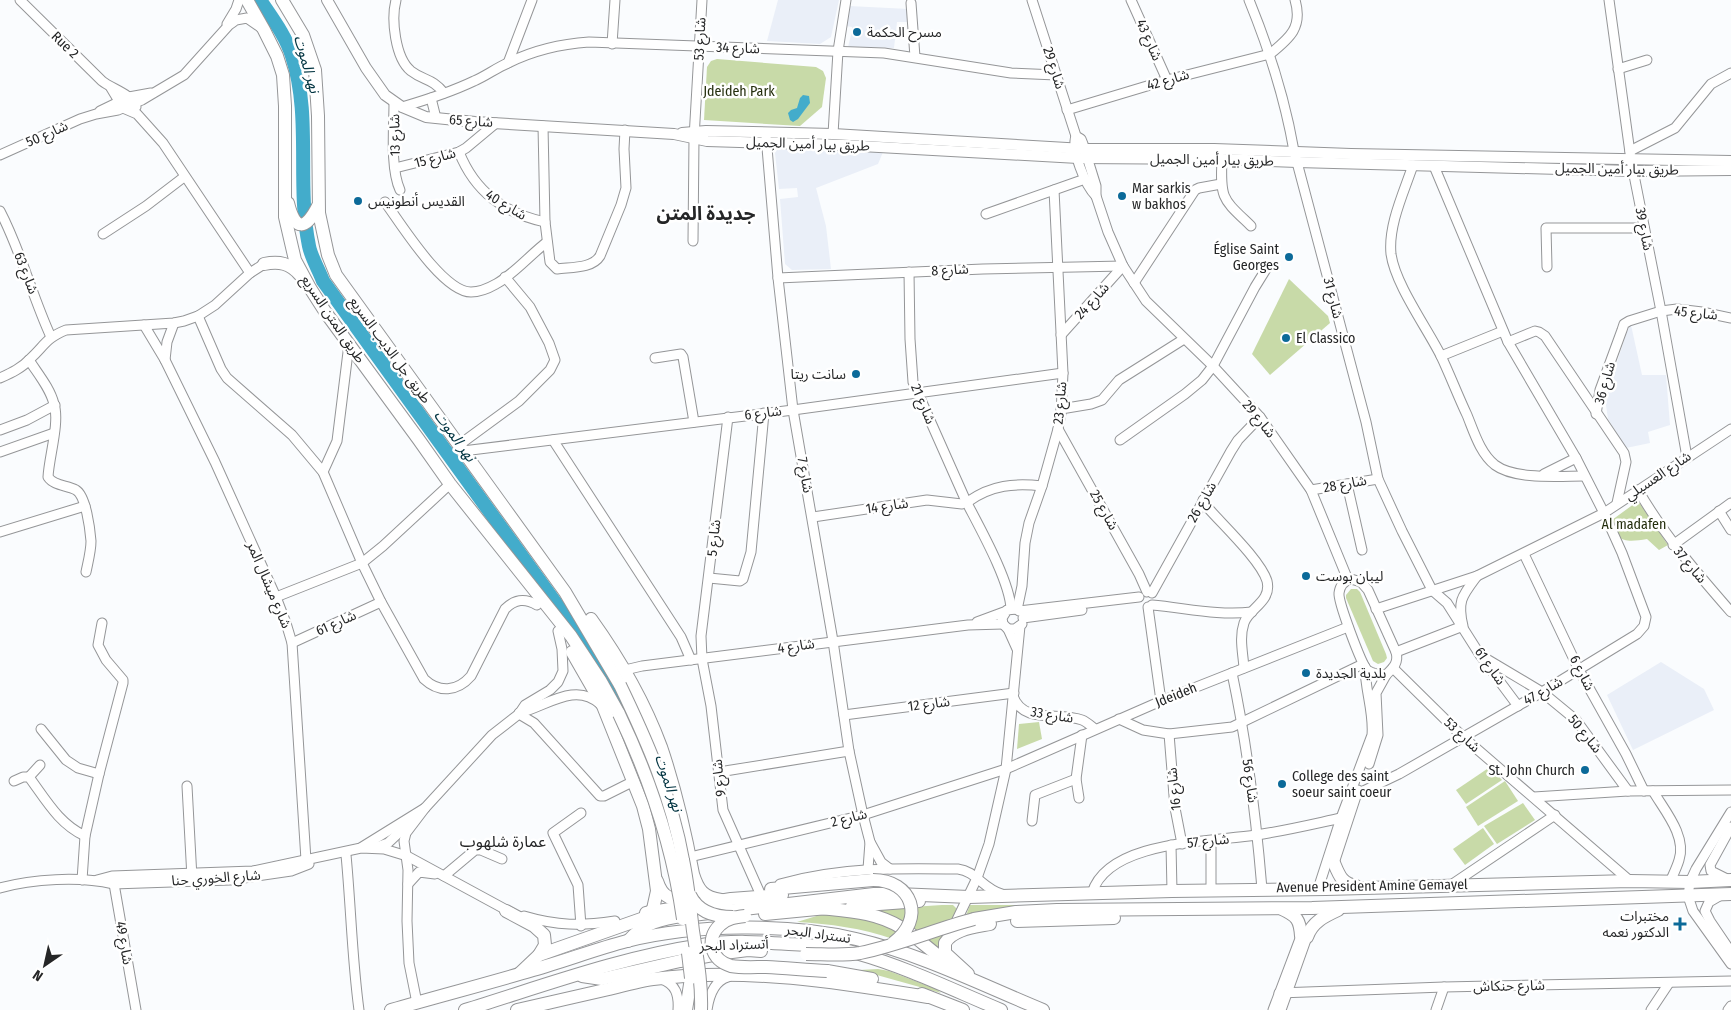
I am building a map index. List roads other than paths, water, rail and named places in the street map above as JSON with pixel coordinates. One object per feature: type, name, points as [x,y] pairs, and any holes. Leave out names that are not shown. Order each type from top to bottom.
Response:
[{"type":"highway","points":[[246,0],[264,30]]},
{"type":"highway","name":"طريق جل الديب السريع","points":[[282,0],[303,35],[315,70],[318,116],[318,206],[326,246],[336,276],[565,592],[620,685],[643,732],[665,791],[680,844],[702,986],[701,1010]]},
{"type":"highway","name":"طريق المتن السريع","points":[[264,30],[277,56],[283,75],[285,106],[284,194],[295,260],[307,283],[349,344],[479,522]]},
{"type":"highway","points":[[264,264],[282,253],[286,245],[288,219],[300,224],[307,223],[318,206]]},
{"type":"highway","points":[[264,264],[277,262],[287,265],[297,271],[307,283]]},
{"type":"highway","points":[[479,522],[493,545],[558,631],[582,668],[603,706],[640,795],[649,829],[657,878],[657,898],[652,912],[639,920],[542,950]]},
{"type":"highway","points":[[479,522],[571,636],[620,714],[646,774],[672,860],[681,907],[691,978],[686,1010]]},
{"type":"highway","points":[[565,592],[581,605],[625,670],[660,746],[674,790],[698,889],[711,897],[727,900],[760,891],[870,874],[903,890],[911,904],[911,918],[906,930],[895,942],[884,947]]},
{"type":"highway","points":[[657,878],[662,892],[670,898],[680,898],[688,892],[690,882],[684,833]]},
{"type":"highway","points":[[1334,863],[1343,881],[1348,885],[1368,888]]},
{"type":"highway","points":[[1334,863],[1319,893],[1323,898],[1347,907]]},
{"type":"highway","points":[[1695,878],[1708,890],[1727,894]]},
{"type":"highway","name":"Avenue President Amine Gemayel","points":[[933,896],[968,897],[1172,890],[1322,889],[1630,881],[1670,882],[1695,878],[1730,880]]},
{"type":"highway","points":[[542,950],[615,921],[652,912],[727,900],[876,886],[909,889],[933,896]]},
{"type":"highway","points":[[688,889],[693,901],[703,910],[716,915],[741,916],[918,901],[933,896]]},
{"type":"highway","points":[[1304,936],[1312,908],[1322,889]]},
{"type":"highway","points":[[392,1010],[518,975],[628,941],[640,929],[667,918],[856,895],[897,894],[933,896]]},
{"type":"highway","name":"Avenue President Amine Gemayel","points":[[577,975],[602,979],[680,961],[748,950],[806,954],[849,954],[884,947],[974,919],[1016,912],[1312,908],[1727,894]]},
{"type":"highway","points":[[1304,936],[1321,919],[1347,907]]},
{"type":"highway","points":[[820,908],[860,912],[885,919],[902,928],[944,960],[968,974],[1013,998],[1044,1010]]},
{"type":"highway","points":[[1280,908],[1296,917],[1304,936]]},
{"type":"highway","points":[[968,974],[945,953],[944,946],[947,940],[961,931],[995,923],[1027,920],[1117,918],[1132,909]]},
{"type":"highway","points":[[506,911],[542,932],[546,938],[542,950],[518,975]]},
{"type":"highway","points":[[741,916],[726,921],[719,926],[711,941],[712,952],[724,963],[736,966],[827,971],[908,988],[963,1010]]},
{"type":"highway","name":"تستراد البحر","points":[[628,941],[705,929],[800,930],[840,936],[878,945],[944,969],[1013,998]]},
{"type":"highway","name":"أتستراد البحر","points":[[465,1010],[577,975],[658,953],[703,944],[744,942],[800,944],[839,949],[879,960],[1001,1010]]},
{"type":"highway","points":[[484,1004],[516,1010],[554,1006],[650,979],[735,975],[804,978],[928,997]]},
{"type":"main road","name":"شارع 65","points":[[327,0],[366,68],[384,95],[414,113],[436,118],[496,123],[695,135]]},
{"type":"main road","name":"طريق بيار أمين الجميل","points":[[766,138],[833,134],[1081,153],[1294,151],[1351,154],[1630,156],[1731,161]]},
{"type":"main road","name":"طريق بيار أمين الجميل","points":[[695,135],[1297,162],[1633,170],[1731,170]]},
{"type":"street","name":"Rue 2","points":[[20,0],[111,88],[132,100]]},
{"type":"street","name":"شارع 50","points":[[214,42],[234,14],[239,0]]},
{"type":"street","points":[[396,0],[394,13],[395,29],[398,50],[403,60],[412,72],[429,79],[444,93]]},
{"type":"street","points":[[508,62],[532,0]]},
{"type":"street","points":[[612,44],[615,0]]},
{"type":"street","name":"شارع 53","points":[[693,241],[695,135],[702,0]]},
{"type":"street","points":[[833,134],[838,51],[846,0]]},
{"type":"street","name":"شارع 29","points":[[1032,0],[1076,136],[1081,139],[1085,179],[1096,196],[1108,232],[1123,266],[1146,301],[1213,366],[1260,417],[1311,490],[1348,580]]},
{"type":"street","name":"شارع 43","points":[[1131,0],[1166,80]]},
{"type":"street","name":"شارع 31","points":[[1249,0],[1270,54],[1286,112],[1294,151],[1366,422],[1378,479],[1432,590]]},
{"type":"street","points":[[1270,54],[1280,46],[1294,29],[1299,14],[1295,0]]},
{"type":"street","name":"شارع 39","points":[[1609,0],[1630,156],[1661,311],[1687,457]]},
{"type":"street","points":[[911,3],[916,57]]},
{"type":"street","name":"شارع 50","points":[[0,156],[59,128],[153,93],[184,75],[230,25],[240,19],[247,18],[264,30]]},
{"type":"street","name":"شارع 34","points":[[398,105],[431,98],[473,82],[508,62],[538,51],[564,44],[589,42],[884,53],[1011,73],[1056,75]]},
{"type":"street","name":"شارع 42","points":[[1067,110],[1166,80],[1270,54]]},
{"type":"street","points":[[1618,69],[1647,60]]},
{"type":"street","points":[[1630,156],[1675,128],[1711,84],[1731,73]]},
{"type":"street","name":"Rue 2","points":[[111,88],[121,105]]},
{"type":"street","points":[[431,98],[436,118]]},
{"type":"street","points":[[132,100],[137,114]]},
{"type":"street","points":[[121,105],[137,114],[162,143],[250,273]]},
{"type":"street","name":"شارع 13","points":[[398,105],[395,168],[400,190]]},
{"type":"street","name":"شارع 15","points":[[395,168],[459,152],[496,123]]},
{"type":"street","points":[[543,126],[545,222],[550,262],[557,269],[590,264],[598,260],[621,206],[626,188],[624,149],[626,130]]},
{"type":"street","name":"شارع 7","points":[[766,138],[778,278],[793,410],[833,641],[849,751],[862,815],[870,842]]},
{"type":"street","name":"شارع 40","points":[[459,152],[470,176],[487,196],[529,219],[545,222]]},
{"type":"street","name":"شارع 29","points":[[1081,153],[1096,186],[1096,196]]},
{"type":"street","points":[[1222,159],[1221,184],[1227,203],[1252,226]]},
{"type":"street","points":[[1413,165],[1393,225],[1391,251],[1398,278],[1441,356],[1483,450],[1489,460],[1496,466],[1510,472],[1584,476]]},
{"type":"street","points":[[1434,166],[1508,342],[1576,458],[1604,513]]},
{"type":"street","points":[[104,234],[146,206],[184,177]]},
{"type":"street","points":[[986,214],[1085,179]]},
{"type":"street","points":[[1134,283],[1195,190],[1221,184]]},
{"type":"street","name":"شارع 23","points":[[1015,614],[1022,586],[1026,533],[1042,486],[1058,429],[1061,409],[1063,373],[1054,190]]},
{"type":"street","points":[[385,202],[439,275],[453,286],[470,293],[483,290],[497,283],[547,242]]},
{"type":"street","name":"شارع 63","points":[[0,211],[26,270],[51,337]]},
{"type":"street","points":[[1547,267],[1546,228],[1644,228]]},
{"type":"street","points":[[0,378],[15,371],[29,360],[51,337],[71,329],[174,323],[198,316],[226,296],[250,273],[264,264]]},
{"type":"street","name":"شارع 8","points":[[778,278],[1057,266],[1123,266]]},
{"type":"street","name":"شارع 24","points":[[1061,335],[1123,266]]},
{"type":"street","points":[[1120,440],[1202,380],[1213,366],[1254,287],[1268,266]]},
{"type":"street","name":"شارع 21","points":[[909,272],[911,370],[913,382],[1002,578],[1015,614]]},
{"type":"street","points":[[461,448],[518,401],[550,370],[555,360],[549,343],[530,307],[505,277]]},
{"type":"street","name":"شارع 45","points":[[1661,311],[1685,310],[1731,318]]},
{"type":"street","name":"شارع 36","points":[[1617,504],[1625,467],[1625,458],[1619,444],[1596,414],[1600,390],[1623,326],[1628,321],[1661,311]]},
{"type":"street","points":[[198,316],[221,369],[227,378],[292,435],[323,472],[381,602],[424,679],[429,684],[444,690],[459,686],[471,676],[502,614],[509,605],[520,600],[537,605]]},
{"type":"street","points":[[165,360],[174,323]]},
{"type":"street","name":"شارع ميشال المر","points":[[144,325],[165,360],[214,462],[286,623],[292,643],[306,860]]},
{"type":"street","points":[[1441,356],[1503,331]]},
{"type":"street","points":[[1508,342],[1534,332],[1542,334],[1596,414]]},
{"type":"street","points":[[1061,409],[1091,404],[1102,400],[1119,380],[1184,339]]},
{"type":"street","points":[[323,472],[337,441],[349,344]]},
{"type":"street","points":[[655,358],[681,354],[683,357],[694,422]]},
{"type":"street","points":[[29,360],[48,389],[55,405],[54,433],[48,478],[53,482],[77,491],[85,506],[91,542],[86,572]]},
{"type":"street","name":"شارع 6","points":[[461,448],[553,440],[793,410],[1063,373]]},
{"type":"street","points":[[0,430],[27,420],[55,405]]},
{"type":"street","points":[[709,578],[740,581],[743,579],[751,552],[764,413]]},
{"type":"street","name":"شارع 5","points":[[702,659],[702,636],[728,417]]},
{"type":"street","name":"شارع 26","points":[[1150,593],[1238,440],[1260,417]]},
{"type":"street","name":"شارع العسيلي","points":[[1376,609],[1477,576],[1524,554],[1604,513],[1731,428]]},
{"type":"street","name":"شارع 25","points":[[1058,429],[1150,593]]},
{"type":"street","points":[[0,452],[54,433]]},
{"type":"street","points":[[553,440],[681,637],[691,660]]},
{"type":"street","points":[[1542,475],[1576,458]]},
{"type":"street","name":"شارع 28","points":[[1311,490],[1378,479]]},
{"type":"street","points":[[276,597],[362,563],[450,484]]},
{"type":"street","points":[[966,502],[988,489],[1024,484],[1042,486]]},
{"type":"street","points":[[1347,484],[1362,550]]},
{"type":"street","name":"شارع 37","points":[[1638,490],[1653,517],[1673,545],[1731,612]]},
{"type":"street","name":"شارع 14","points":[[812,517],[926,500],[966,502]]},
{"type":"street","points":[[1203,500],[1255,559],[1267,581],[1266,591],[1259,606],[1244,622],[1241,639],[1244,668]]},
{"type":"street","points":[[1673,545],[1731,503]]},
{"type":"street","points":[[0,532],[85,506]]},
{"type":"street","points":[[1719,510],[1731,530]]},
{"type":"street","name":"شارع 47","points":[[1357,794],[1400,774],[1518,706],[1637,634],[1642,629],[1646,620],[1646,614],[1604,513]]},
{"type":"street","name":"شارع 6","points":[[1524,554],[1579,670],[1648,791],[1673,824],[1680,845],[1679,860],[1670,882]]},
{"type":"street","name":"شارع العسيلي","points":[[1463,626],[1459,610],[1461,600],[1477,576]]},
{"type":"street","points":[[1322,889],[1341,818],[1372,735],[1372,721],[1364,665],[1340,603],[1339,592],[1342,585],[1348,580],[1354,579],[1365,585],[1396,652],[1397,660],[1393,668],[1386,674],[1376,694],[1378,735],[1334,863]]},
{"type":"street","name":"شارع 61","points":[[1432,590],[1447,603],[1480,655],[1518,706]]},
{"type":"street","points":[[1162,701],[1150,606],[1154,598],[1150,593],[1141,594],[1139,600],[1143,606],[1150,606],[1233,615],[1252,612]]},
{"type":"street","name":"شارع 4","points":[[625,670],[833,641],[968,625],[1015,614],[1139,600]]},
{"type":"street","name":"شارع 61","points":[[292,643],[381,602]]},
{"type":"street","points":[[947,940],[977,878],[989,844],[1006,769],[1018,652],[1015,614],[1002,618],[1018,652]]},
{"type":"street","name":"شارع 4","points":[[968,625],[1006,626],[1014,629],[1015,614]]},
{"type":"street","points":[[82,880],[85,836],[123,683],[123,680],[106,660],[98,645],[102,623]]},
{"type":"street","points":[[1396,652],[1463,626]]},
{"type":"street","name":"Jdeideh","points":[[1006,769],[1118,719],[1348,627]]},
{"type":"street","points":[[376,848],[392,840],[425,808],[492,735],[519,714],[529,702],[553,688],[562,675],[562,649],[558,631]]},
{"type":"street","name":"شارع 50","points":[[1480,655],[1542,692],[1581,725],[1628,791]]},
{"type":"street","name":"شارع 9","points":[[702,659],[711,706],[723,810],[760,891]]},
{"type":"street","points":[[1364,665],[1373,674],[1386,674]]},
{"type":"street","points":[[1118,719],[1143,730],[1169,734],[1220,729],[1242,723],[1364,665]]},
{"type":"street","name":"شارع 53","points":[[1393,668],[1463,737],[1630,881]]},
{"type":"street","name":"شارع 56","points":[[1232,674],[1242,723],[1258,835],[1262,889]]},
{"type":"street","points":[[519,714],[576,694],[590,696],[603,706]]},
{"type":"street","name":"شارع 12","points":[[844,715],[1014,694]]},
{"type":"street","name":"شارع 33","points":[[1014,694],[1020,708],[1026,712],[1082,720],[1095,729]]},
{"type":"street","points":[[519,714],[534,723],[600,796],[604,796],[634,781]]},
{"type":"street","points":[[41,729],[66,760],[78,768],[99,774]]},
{"type":"street","name":"شارع 16","points":[[1169,734],[1175,808],[1182,844]]},
{"type":"street","points":[[1079,798],[1076,779],[1082,735]]},
{"type":"street","points":[[719,772],[849,751]]},
{"type":"street","points":[[14,781],[25,776],[29,777],[40,765]]},
{"type":"street","name":"شارع 2","points":[[690,857],[862,815],[1006,769]]},
{"type":"street","points":[[29,777],[59,818],[74,831],[85,836]]},
{"type":"street","points":[[1032,822],[1035,795],[1076,779]]},
{"type":"street","points":[[187,786],[192,877]]},
{"type":"street","points":[[1534,797],[1628,791],[1730,791]]},
{"type":"street","points":[[361,848],[425,808]]},
{"type":"street","points":[[416,1003],[409,963],[407,856],[404,841],[406,833],[425,808]]},
{"type":"street","points":[[1731,812],[1695,878],[1688,896],[1693,911],[1731,964]]},
{"type":"street","points":[[581,813],[553,833],[578,885],[581,926]]},
{"type":"street","points":[[1451,885],[1555,815]]},
{"type":"street","name":"شارع 57","points":[[1092,893],[1100,877],[1115,865],[1148,849],[1258,835],[1341,818]]},
{"type":"street","points":[[1730,880],[1711,871],[1711,863],[1731,827]]},
{"type":"street","points":[[1211,890],[1212,841]]},
{"type":"street","points":[[870,842],[881,862],[890,869]]},
{"type":"street","points":[[870,842],[870,874],[890,869],[958,868],[969,872],[993,891],[1014,896]]},
{"type":"street","points":[[1171,845],[1172,890]]},
{"type":"street","name":"شارع الخوري حنا","points":[[192,877],[231,880],[252,878],[346,855],[361,848]]},
{"type":"street","name":"شارع الخوري حنا","points":[[0,888],[27,882],[192,877],[253,871],[361,848],[376,848],[407,856],[506,911],[543,922],[581,926],[615,921]]},
{"type":"street","points":[[408,884],[420,872],[443,875],[475,850],[481,850],[502,859]]},
{"type":"street","points":[[346,855],[353,967],[359,1010]]},
{"type":"street","name":"شارع 49","points":[[113,880],[136,1010]]},
{"type":"street","points":[[1727,894],[1709,902],[1705,911],[1731,952]]},
{"type":"street","points":[[1273,1010],[1283,993],[1304,936]]},
{"type":"street","points":[[707,1010],[709,999],[715,986],[722,979],[735,975]]},
{"type":"street","points":[[650,979],[664,980],[673,986],[678,996],[678,1010]]},
{"type":"street","name":"شارع حنكاش","points":[[1283,993],[1444,987],[1731,981]]},
{"type":"street","points":[[1651,1010],[1669,983]]},
{"type":"street","points":[[1436,1010],[1444,987]]},
{"type":"street","points":[[1281,1010],[1283,993]]},
{"type":"street","points":[[1728,1010],[1731,1006]]},
{"type":"water","points":[[803,95],[809,96],[810,103],[798,119],[793,122],[790,120],[788,113],[797,108]]},
{"type":"waterway","name":"نهر الموت","points":[[260,0],[286,41],[298,79],[303,126],[305,222],[310,250],[323,281],[607,674],[627,718]]},
{"type":"place","name":"مسرح الحكمة","points":[[857,32]]},
{"type":"place","name":"Mar sarkis w bakhos","points":[[1122,196]]},
{"type":"place","name":"القديس أنطونيس","points":[[358,201]]},
{"type":"place","name":"Église Saint Georges","points":[[1289,257]]},
{"type":"place","name":"El Classico","points":[[1286,338]]},
{"type":"place","name":"سانت ريتا","points":[[856,374]]},
{"type":"place","name":"ليبان بوست","points":[[1306,576]]},
{"type":"place","name":"بلدية الجديدة","points":[[1306,673]]},
{"type":"place","name":"St. John Church","points":[[1585,770]]},
{"type":"place","name":"College des saint soeur saint coeur","points":[[1282,784]]},
{"type":"place","name":"مختبرات الدكتور نعمه","points":[[1680,924]]},
{"type":"district","name":"جديدة المتن","points":[[706,213]]},
{"type":"district","name":"عمارة شلهوب","points":[[503,841]]},
{"type":"park label","name":"Jdeideh Park","points":[[739,91]]},
{"type":"park label","name":"Al madafen","points":[[1634,524]]}]
